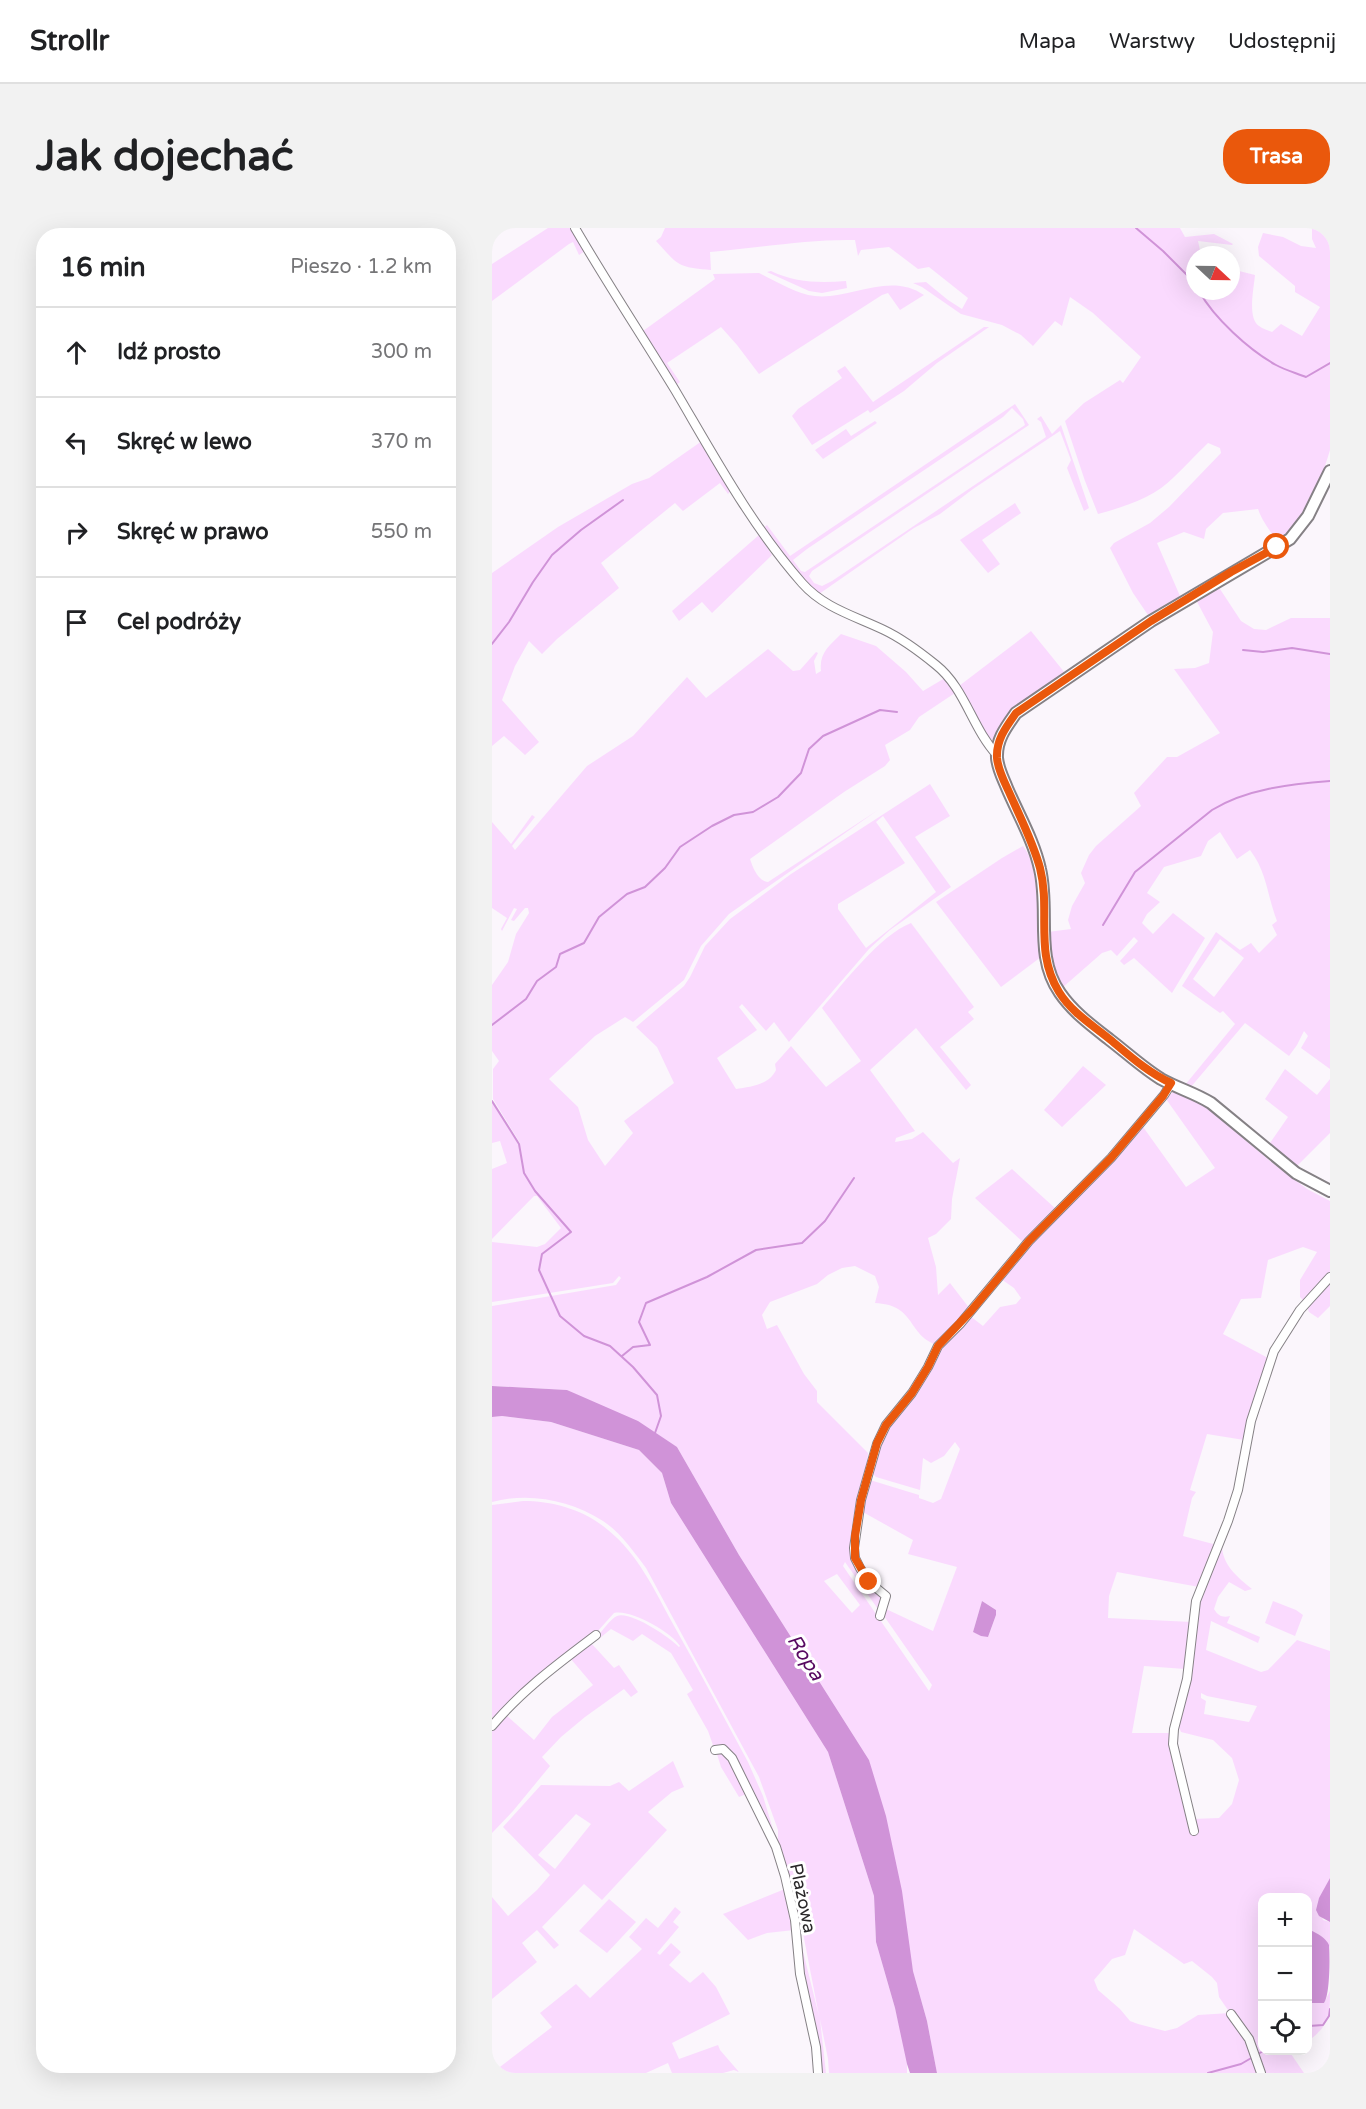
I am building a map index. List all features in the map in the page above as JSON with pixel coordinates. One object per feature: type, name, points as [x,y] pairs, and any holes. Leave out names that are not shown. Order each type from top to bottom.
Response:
[{"type":"street","points":[[575,228],[736,491],[786,565],[816,596],[835,609],[885,631],[911,646],[940,668],[957,689],[980,732],[997,755]]},
{"type":"street","points":[[1330,471],[1308,516],[1290,539],[1151,621],[1016,713],[1002,734],[997,755],[998,766],[1029,836],[1040,869],[1044,953],[1047,969],[1058,991],[1079,1016],[1148,1070],[1211,1102],[1296,1173],[1330,1191]]},
{"type":"street","points":[[880,1616],[886,1596],[869,1582],[855,1558],[854,1548],[861,1500],[877,1443],[886,1425],[912,1393],[938,1346],[976,1305],[1029,1241],[1111,1158],[1163,1096],[1171,1083]]},
{"type":"street","points":[[1194,1831],[1173,1744],[1174,1729],[1187,1679],[1196,1601],[1238,1490],[1251,1421],[1274,1352],[1300,1310],[1330,1277]]},
{"type":"street","points":[[492,1726],[507,1707],[527,1689],[596,1635]]},
{"type":"street","name":"Plażowa","points":[[715,1750],[726,1750],[735,1764],[776,1847],[795,1920],[800,1974],[816,2047],[818,2073]]},
{"type":"street","points":[[1231,2013],[1247,2035],[1261,2073]]},
{"type":"shaded area","points":[[548,228],[572,228],[585,251],[579,255],[573,242],[569,244],[492,301],[492,264]]},
{"type":"shaded area","points":[[665,228],[1180,228],[1185,237],[1214,234],[1233,244],[1198,241],[1199,246],[1186,246],[1186,300],[1240,300],[1240,271],[1255,275],[1252,310],[1255,322],[1272,332],[1281,324],[1302,336],[1320,307],[1295,292],[1295,286],[1259,256],[1258,247],[1263,233],[1283,237],[1301,246],[1316,248],[1312,239],[1312,228],[1330,228],[1330,450],[1322,475],[1304,513],[1287,533],[1276,541],[1258,509],[1223,513],[1206,529],[1204,539],[1184,532],[1157,543],[1180,596],[1148,615],[1133,593],[1110,548],[1114,543],[1150,523],[1169,507],[1221,453],[1220,448],[1208,443],[1158,490],[1128,504],[1098,514],[1065,421],[1084,403],[1120,380],[1123,383],[1141,357],[1093,313],[1070,297],[1062,326],[1055,321],[1033,346],[1021,335],[1002,325],[961,314],[913,283],[926,282],[962,309],[968,298],[929,267],[918,269],[889,247],[861,250],[858,256],[855,240],[837,240],[710,252],[711,270],[679,264],[656,241],[661,237]]},
{"type":"shaded area","points":[[771,271],[790,278],[808,281],[846,281],[847,288],[822,293],[809,291],[767,272]]},
{"type":"shaded area","points":[[759,273],[793,290],[815,296],[842,294],[884,286],[911,288],[924,295],[900,310],[888,293],[882,295],[759,374],[721,327],[667,363],[680,382],[675,386],[643,331],[715,279],[713,274]]},
{"type":"shaded area","points":[[984,327],[989,327],[937,363],[904,391],[870,413],[868,410],[812,445],[792,416],[798,409],[842,378],[837,371],[845,366],[873,402]]},
{"type":"shaded area","points":[[1015,404],[1029,425],[812,571],[809,576],[814,583],[822,586],[832,581],[1046,437],[1041,422],[1037,419],[1041,416],[1052,434],[1061,425],[1089,508],[1084,511],[1067,468],[1071,460],[1060,431],[819,594],[793,570],[763,528],[767,525],[790,556]],"holes":[[[1012,408],[1023,419],[1025,425],[805,572],[801,571],[793,560],[1003,417]]]},
{"type":"shaded area","points":[[875,421],[877,423],[823,459],[815,450],[846,429],[851,436]]},
{"type":"shaded area","points":[[702,441],[731,490],[728,494],[720,483],[683,511],[675,503],[601,563],[619,588],[542,654],[529,641],[515,666],[502,700],[539,742],[525,755],[504,736],[492,746],[492,573],[558,527],[632,484],[649,478]]},
{"type":"shaded area","points":[[1015,503],[1021,513],[982,540],[1000,564],[988,573],[960,540]]},
{"type":"shaded area","points":[[759,535],[772,555],[712,613],[702,602],[679,621],[672,611]]},
{"type":"shaded area","points":[[1218,586],[1241,621],[1254,629],[1266,630],[1291,618],[1330,618],[1330,1069],[1301,1048],[1308,1036],[1304,1031],[1289,1056],[1245,1023],[1190,1088],[1185,1085],[1235,1024],[1223,1011],[1220,1013],[1182,986],[1216,932],[1240,950],[1251,943],[1259,953],[1277,935],[1272,925],[1277,921],[1263,875],[1250,850],[1237,859],[1220,832],[1208,841],[1201,856],[1164,867],[1147,893],[1160,902],[1147,914],[1142,923],[1153,934],[1173,913],[1205,938],[1172,993],[1134,958],[1124,965],[1120,961],[1138,941],[1134,937],[1117,956],[1111,950],[1102,953],[1062,988],[1053,965],[1048,932],[1071,929],[1068,920],[1072,906],[1085,883],[1081,873],[1089,855],[1141,806],[1134,793],[1167,757],[1177,757],[1220,733],[1174,669],[1195,668],[1209,663],[1213,632],[1195,598]],"holes":[[[1220,939],[1244,958],[1214,997],[1193,979]]]},
{"type":"shaded area","points":[[1031,631],[1065,673],[1008,715],[992,740],[979,726],[959,686]]},
{"type":"shaded area","points":[[841,634],[876,646],[906,672],[923,691],[945,678],[955,693],[919,717],[910,730],[885,745],[890,760],[885,766],[844,792],[750,859],[754,870],[761,879],[768,882],[878,810],[729,914],[701,946],[684,980],[633,1022],[625,1017],[595,1036],[549,1079],[578,1107],[588,1140],[605,1166],[633,1133],[624,1121],[674,1083],[657,1047],[636,1027],[684,986],[705,946],[730,919],[791,874],[930,784],[950,816],[915,837],[951,887],[890,930],[869,949],[789,1042],[774,1022],[766,1031],[742,1004],[739,1007],[757,1030],[717,1058],[736,1089],[759,1084],[769,1079],[776,1070],[775,1064],[791,1046],[826,1087],[861,1061],[822,1008],[875,949],[899,929],[911,923],[974,1007],[968,1012],[974,1019],[940,1047],[971,1085],[966,1090],[916,1028],[870,1070],[915,1131],[896,1138],[895,1142],[912,1139],[923,1132],[953,1163],[960,1158],[952,1199],[951,1219],[936,1234],[928,1238],[936,1267],[938,1295],[950,1283],[970,1309],[934,1344],[925,1339],[897,1309],[875,1303],[879,1287],[875,1276],[855,1266],[842,1268],[817,1284],[770,1302],[762,1315],[767,1329],[777,1325],[804,1374],[817,1391],[817,1402],[868,1453],[853,1523],[850,1549],[855,1563],[884,1598],[880,1612],[845,1562],[843,1566],[929,1691],[932,1685],[884,1616],[886,1609],[933,1631],[957,1567],[908,1554],[913,1540],[861,1511],[870,1480],[919,1495],[919,1498],[933,1503],[941,1499],[960,1449],[955,1442],[944,1456],[931,1463],[923,1458],[920,1490],[876,1477],[872,1473],[873,1461],[891,1424],[941,1346],[970,1316],[983,1326],[1000,1307],[1016,1304],[1021,1298],[1014,1288],[1001,1279],[1027,1246],[1141,1124],[1186,1187],[1215,1168],[1166,1099],[1175,1090],[1203,1104],[1270,1161],[1307,1189],[1330,1201],[1330,1275],[1304,1301],[1300,1297],[1300,1280],[1317,1252],[1303,1247],[1268,1260],[1261,1298],[1241,1299],[1223,1334],[1268,1358],[1244,1440],[1207,1434],[1190,1490],[1196,1492],[1192,1498],[1183,1536],[1217,1545],[1199,1587],[1117,1572],[1109,1596],[1108,1618],[1192,1622],[1185,1669],[1144,1666],[1132,1733],[1171,1733],[1192,1819],[1219,1818],[1232,1804],[1239,1780],[1232,1758],[1213,1740],[1181,1732],[1178,1725],[1192,1669],[1199,1601],[1222,1543],[1222,1551],[1227,1564],[1252,1589],[1245,1591],[1229,1582],[1218,1597],[1214,1609],[1221,1616],[1230,1616],[1227,1623],[1260,1637],[1258,1643],[1211,1621],[1206,1650],[1261,1672],[1268,1670],[1297,1640],[1330,1651],[1330,1878],[1318,1902],[1323,1920],[1330,1922],[1330,1947],[1312,1932],[1312,1893],[1258,1893],[1258,2055],[1292,2055],[1304,2073],[937,2073],[869,1760],[739,1555],[677,1447],[567,1390],[492,1386],[492,1306],[616,1285],[621,1278],[619,1276],[613,1283],[492,1302],[492,1242],[537,1247],[545,1244],[561,1228],[537,1196],[534,1196],[492,1239],[492,1169],[507,1163],[500,1141],[492,1143],[492,1102],[519,1145],[520,1143],[493,1099],[493,1069],[499,1061],[492,1051],[492,985],[508,962],[516,934],[529,913],[528,908],[525,908],[514,921],[511,920],[517,909],[514,908],[502,931],[507,918],[492,908],[492,822],[511,844],[532,815],[535,817],[512,846],[515,850],[587,766],[633,736],[687,677],[706,698],[768,649],[793,671],[800,670],[816,652],[818,653],[814,661],[816,674],[821,671],[822,659],[826,650]],"holes":[[[883,816],[936,892],[866,948],[838,909],[838,904],[905,863],[876,822]],[[837,1574],[860,1605],[852,1613],[824,1581]],[[982,1601],[996,1610],[988,1637],[973,1632]],[[1201,1693],[1257,1706],[1249,1722],[1204,1714],[1206,1701],[1201,1698]],[[1134,1929],[1184,1964],[1192,1961],[1212,1977],[1217,1983],[1219,1997],[1230,2013],[1198,2015],[1177,2028],[1165,2031],[1130,2021],[1098,1990],[1094,1980],[1112,1959],[1125,1955]]]},
{"type":"shaded area","points":[[1023,846],[1029,856],[1036,883],[1041,957],[1001,987],[936,902]]},
{"type":"shaded area","points":[[1083,1066],[1106,1085],[1062,1127],[1044,1110]]},
{"type":"shaded area","points":[[1285,1069],[1317,1095],[1330,1079],[1330,1133],[1297,1166],[1270,1143],[1288,1117],[1265,1099]]},
{"type":"shaded area","points":[[1012,1169],[1056,1209],[1024,1243],[975,1198]]},
{"type":"shaded area","points":[[1330,1281],[1330,1306],[1318,1318],[1309,1312],[1307,1307]]},
{"type":"shaded area","points":[[492,1386],[567,1390],[638,1421],[677,1447],[739,1555],[869,1760],[886,1816],[902,1891],[913,1971],[927,2021],[937,2073],[910,2073],[895,2008],[876,1942],[874,1896],[828,1752],[671,1503],[662,1473],[639,1450],[551,1422],[502,1416],[492,1417]]},
{"type":"shaded area","points":[[502,1416],[551,1422],[639,1450],[662,1473],[671,1503],[828,1752],[874,1896],[876,1942],[907,2057],[907,2073],[829,2073],[820,2019],[826,2073],[819,2073],[802,1973],[797,1927],[819,2016],[803,1933],[778,1844],[778,1830],[759,1777],[646,1568],[621,1536],[603,1521],[563,1503],[535,1498],[492,1502],[492,1417]]},
{"type":"shaded area","points":[[523,1501],[557,1505],[579,1512],[599,1523],[628,1550],[645,1574],[748,1762],[763,1796],[775,1836],[735,1758],[714,1748],[708,1731],[687,1694],[693,1690],[671,1653],[642,1634],[633,1641],[611,1629],[600,1638],[597,1636],[609,1622],[623,1615],[640,1621],[680,1646],[668,1634],[640,1618],[630,1614],[614,1613],[597,1632],[494,1718],[492,1717],[492,1505]]},
{"type":"shaded area","points":[[982,1601],[996,1610],[988,1637],[973,1632]]},
{"type":"shaded area","points":[[1273,1601],[1303,1615],[1295,1636],[1265,1623]]},
{"type":"shaded area","points":[[591,1643],[614,1668],[619,1665],[638,1692],[631,1697],[624,1689],[561,1737],[542,1757],[550,1766],[492,1833],[492,1730],[505,1714],[534,1740],[552,1717],[593,1685],[570,1658]]},
{"type":"shaded area","points":[[716,1751],[726,1753],[746,1794],[739,1797],[721,1767]]},
{"type":"shaded area","points":[[673,1761],[684,1787],[672,1792],[648,1812],[667,1830],[602,1900],[584,1884],[542,1927],[559,1945],[554,1949],[537,1930],[522,1943],[537,1962],[492,1999],[492,1897],[508,1916],[550,1875],[503,1827],[541,1785],[610,1786],[619,1782],[629,1791]],"holes":[[[576,1814],[591,1824],[555,1869],[538,1855]]]},
{"type":"shaded area","points":[[1330,1878],[1330,1922],[1319,1916],[1316,1910],[1319,1898]]},
{"type":"shaded area","points":[[785,1889],[794,1930],[767,1933],[748,1940],[723,1914]]},
{"type":"shaded area","points":[[609,1899],[636,1922],[607,1953],[579,1931]]},
{"type":"shaded area","points":[[675,1907],[681,1912],[673,1922],[679,1927],[657,1953],[660,1955],[671,1943],[681,1952],[669,1965],[690,1983],[703,1972],[716,1987],[730,2014],[672,2043],[679,2059],[718,2045],[739,2072],[734,2070],[723,2073],[672,2073],[668,2063],[646,2073],[492,2073],[552,2027],[540,2013],[576,1984],[590,1998],[642,1949],[629,1937],[646,1918],[658,1928]]},
{"type":"shaded area","points":[[1312,1931],[1324,1938],[1329,1945],[1328,1984],[1324,2003],[1312,2003]]},
{"type":"shaded area","points":[[1330,1991],[1327,2020],[1312,2038],[1312,2003],[1324,2003]]},
{"type":"waterway","points":[[1136,228],[1186,274]]},
{"type":"waterway","points":[[1205,300],[1233,332],[1276,365],[1306,377],[1330,363]]},
{"type":"waterway","points":[[492,644],[552,555],[581,530],[623,500]]},
{"type":"waterway","points":[[1243,650],[1263,652],[1292,648],[1330,654]]},
{"type":"waterway","points":[[492,1025],[526,999],[537,981],[556,967],[560,954],[584,943],[599,917],[627,894],[645,887],[665,868],[680,847],[712,826],[734,815],[753,812],[778,797],[801,773],[809,749],[823,736],[880,710],[897,712]]},
{"type":"waterway","points":[[1103,925],[1135,872],[1212,810],[1254,792],[1330,781]]},
{"type":"waterway","points":[[492,1101],[519,1144],[524,1173],[535,1191],[571,1232],[542,1254],[539,1270],[560,1316],[584,1336],[610,1346],[633,1367],[657,1395],[661,1416],[655,1433]]},
{"type":"waterway","points":[[622,1356],[633,1347],[650,1345],[639,1322],[646,1303],[707,1277],[756,1250],[802,1243],[825,1221],[854,1178]]},
{"type":"waterway","points":[[1312,2026],[1323,2025],[1329,2016],[1330,2009]]},
{"type":"waterway","points":[[1208,2073],[1241,2064],[1258,2054]]},
{"type":"route","points":[[869,1582],[855,1558],[855,1536],[861,1500],[877,1443],[886,1425],[912,1393],[938,1346],[987,1293],[1029,1241],[1111,1158],[1163,1096],[1171,1083],[1148,1070],[1079,1016],[1060,993],[1047,969],[1044,953],[1040,869],[1029,836],[998,766],[997,751],[1002,734],[1016,713],[1151,621],[1277,547]]},
{"type":"water label","name":"Ropa","points":[[806,1657]]}]
